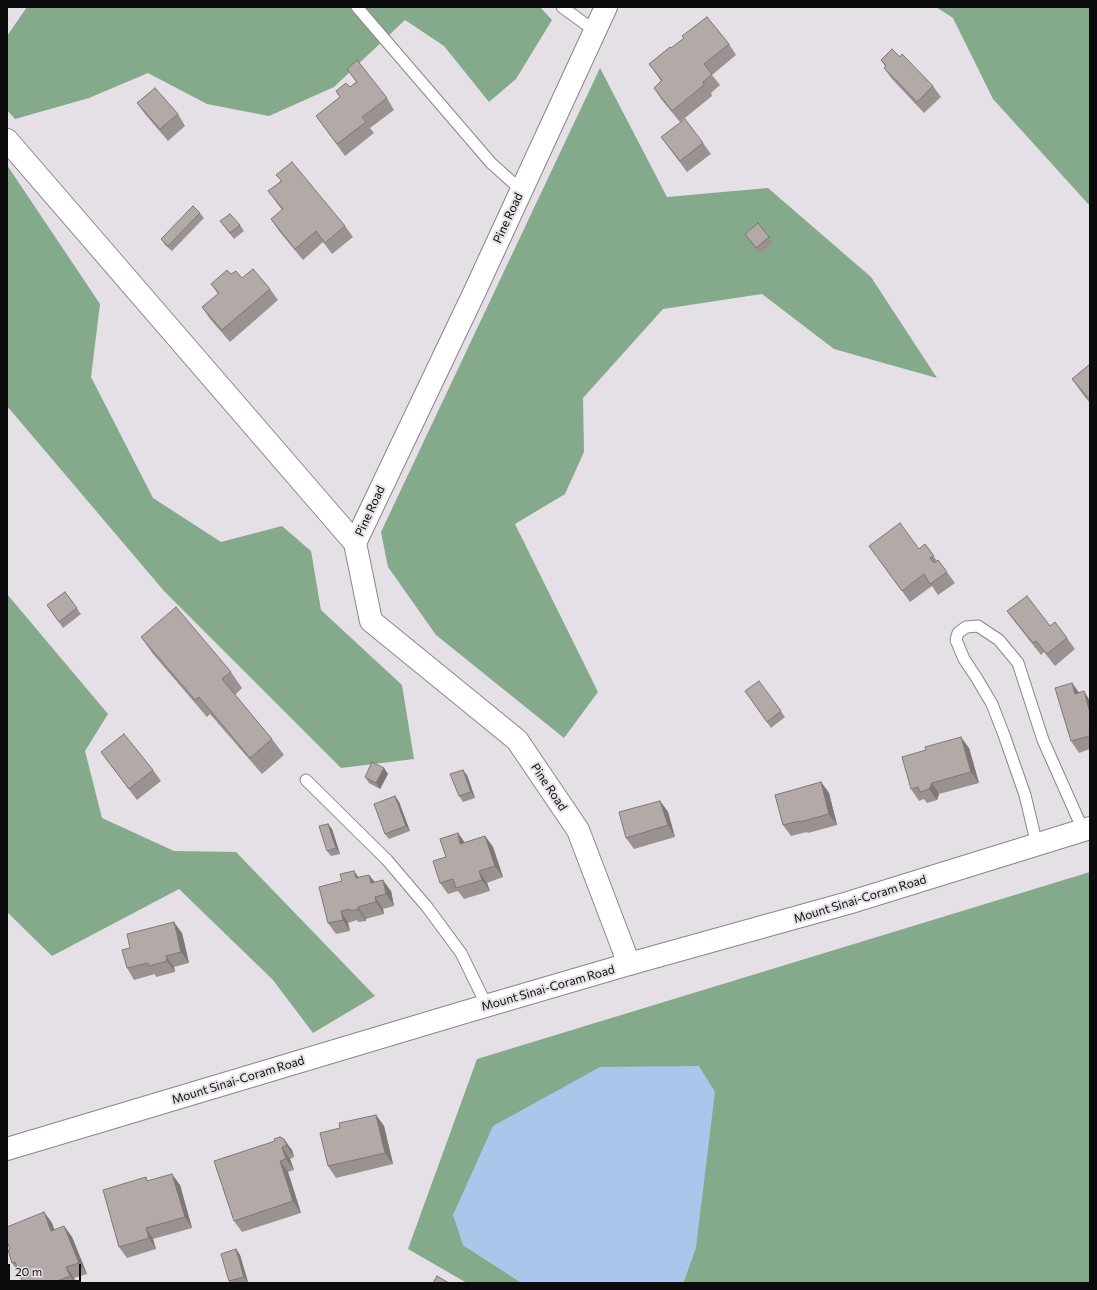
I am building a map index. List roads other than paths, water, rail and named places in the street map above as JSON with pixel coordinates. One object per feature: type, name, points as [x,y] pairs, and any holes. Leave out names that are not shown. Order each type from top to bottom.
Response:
[{"type":"street","name":"Pine Road","points":[[606,7],[478,284],[355,543],[371,621],[517,740],[578,830],[629,964]]},
{"type":"street","points":[[7,140],[355,543]]},
{"type":"street","name":"Mount Sinai-Coram Road","points":[[7,1149],[629,964],[848,904],[1086,829]]},
{"type":"lane","points":[[357,7],[492,163],[521,190]]},
{"type":"lane","points":[[562,7],[595,31]]},
{"type":"lane","points":[[1038,845],[1025,795],[992,704],[964,659],[956,640],[958,633],[966,627],[978,626],[1000,640],[1018,663],[1043,740],[1086,829]]},
{"type":"lane","points":[[306,780],[386,860],[427,907],[461,953],[487,1006]]},
{"type":"water","points":[[699,1066],[715,1092],[696,1247],[683,1283],[522,1283],[463,1245],[453,1215],[493,1126],[600,1067]]}]
